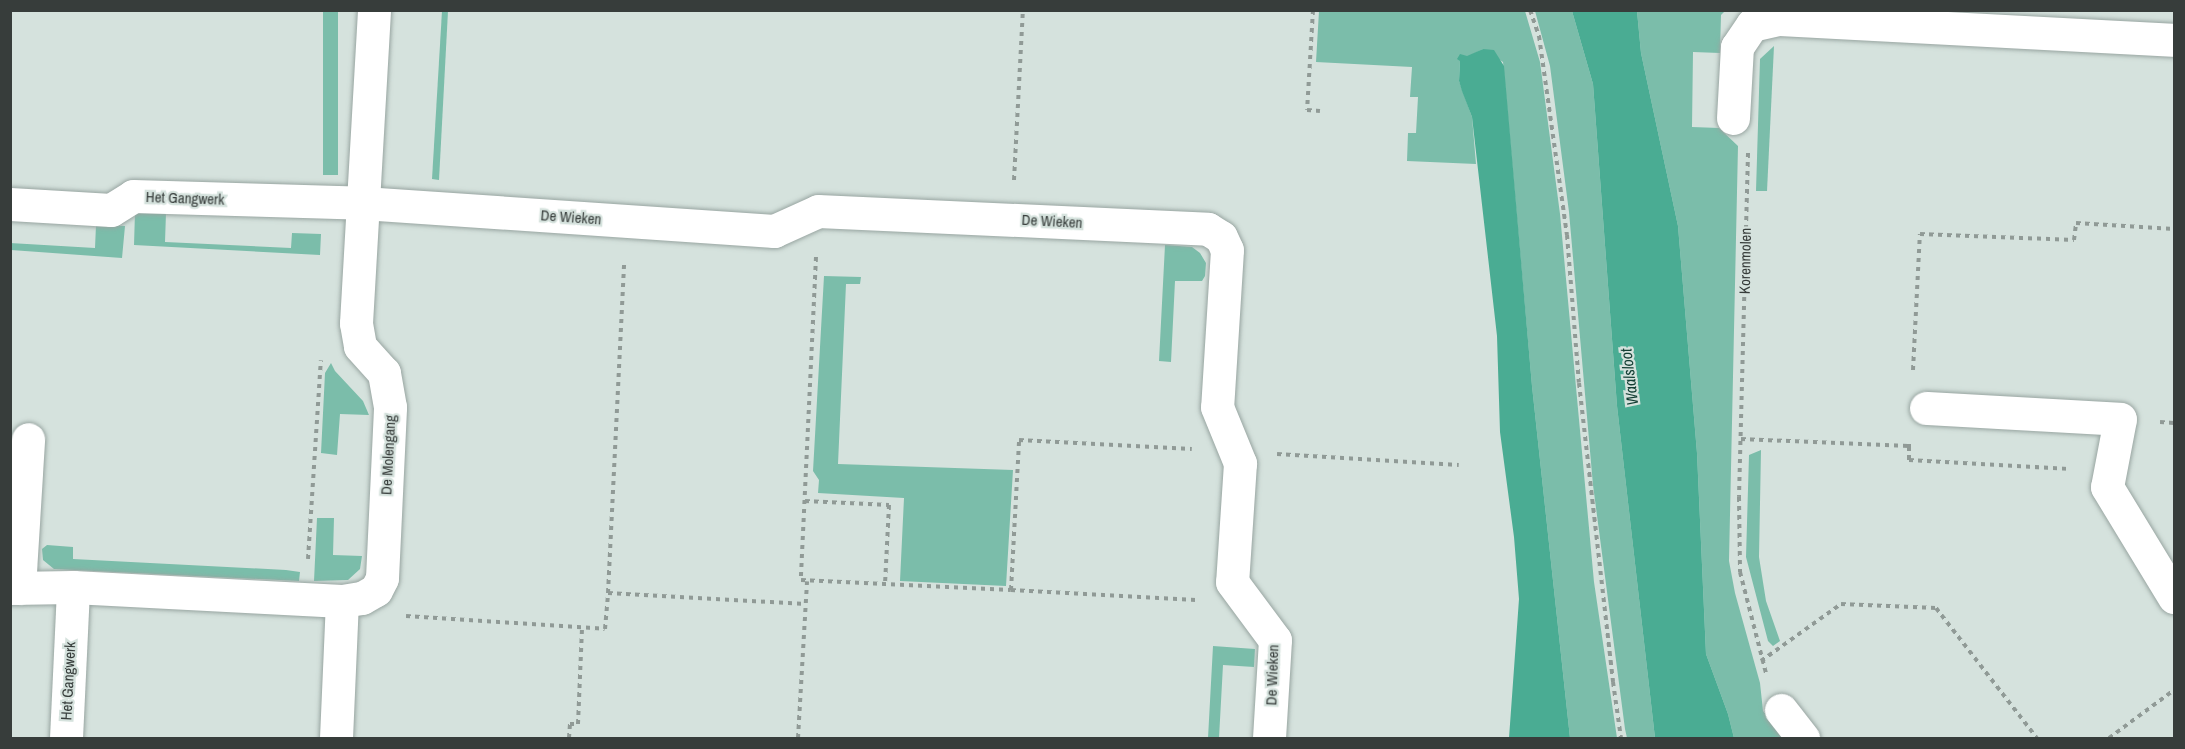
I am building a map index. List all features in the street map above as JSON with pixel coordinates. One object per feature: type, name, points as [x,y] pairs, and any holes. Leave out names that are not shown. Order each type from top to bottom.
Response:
[{"type":"street","name":"De Molengang","points":[[374,10],[356,323],[360,346],[384,373],[390,407],[382,578],[376,590]]},
{"type":"street","points":[[1733,118],[1737,47],[1752,25],[1777,19],[1999,21],[2175,40]]},
{"type":"street","name":"Het Gangwerk","points":[[10,204],[111,210],[133,196],[363,203]]},
{"type":"street","name":"De Wieken","points":[[363,203],[774,231],[818,211],[1208,229],[1221,237],[1227,250],[1217,407],[1240,463],[1232,582],[1275,640],[1269,738]]},
{"type":"street","points":[[1926,408],[2121,419],[2107,487],[2175,597]]},
{"type":"street","points":[[28,439],[15,588],[73,587],[342,601],[362,598],[376,590]]},
{"type":"street","name":"Het Gangwerk","points":[[66,738],[73,587]]},
{"type":"street","points":[[336,738],[342,601]]},
{"type":"street","points":[[1782,710],[1803,738]]},
{"type":"path","points":[[1012,219],[1023,10]]},
{"type":"path","points":[[1313,10],[1307,110],[1320,111]]},
{"type":"path","points":[[1530,10],[1539,36],[1567,235],[1581,394],[1613,682],[1622,738]]},
{"type":"path","name":"Korenmolen","points":[[1733,118],[1736,131],[1748,148],[1740,572],[1761,661],[1782,710]]},
{"type":"path","points":[[818,211],[801,579],[1247,602]]},
{"type":"path","points":[[376,590],[401,616],[605,629],[626,220]]},
{"type":"path","points":[[1912,373],[1920,234],[2074,240],[2076,223],[2175,229]]},
{"type":"path","points":[[306,598],[322,354]]},
{"type":"path","points":[[1909,436],[1909,460],[2109,472]]},
{"type":"path","points":[[1741,439],[1909,446]]},
{"type":"path","points":[[1011,590],[1019,440],[1459,465]]},
{"type":"path","points":[[805,501],[889,505],[885,585]]},
{"type":"path","points":[[798,738],[807,581]]},
{"type":"path","points":[[608,592],[806,604]]},
{"type":"path","points":[[1761,661],[1841,604],[1936,608],[2037,738]]},
{"type":"path","points":[[569,738],[570,724],[578,724],[582,628]]},
{"type":"path","points":[[2109,738],[2175,690]]},
{"type":"shaded area","points":[[323,11],[338,11],[338,175],[323,175]]},
{"type":"shaded area","points":[[442,11],[448,11],[439,180],[432,179]]},
{"type":"shaded area","points":[[1319,11],[1525,11],[1540,62],[1560,214],[1594,582],[1617,738],[1570,738],[1532,386],[1503,62],[1483,49],[1460,61],[1459,81],[1472,117],[1476,164],[1407,161],[1408,133],[1416,133],[1418,97],[1410,97],[1412,67],[1316,62]]},
{"type":"shaded area","points":[[1535,11],[1572,11],[1593,84],[1617,406],[1655,738],[1627,738],[1625,729],[1593,485],[1569,212],[1550,66]]},
{"type":"shaded area","points":[[1637,11],[1725,11],[1721,15],[1720,53],[1693,52],[1692,127],[1719,128],[1738,146],[1729,561],[1735,593],[1760,683],[1763,711],[1785,738],[1734,738],[1728,714],[1706,654],[1697,453],[1678,226],[1641,53]]},
{"type":"shaded area","points":[[1774,46],[1767,191],[1756,191],[1760,59]]},
{"type":"shaded area","points":[[135,212],[166,213],[165,242],[291,248],[292,233],[321,234],[320,255],[134,245]]},
{"type":"shaded area","points":[[96,225],[125,226],[122,258],[11,250],[10,243],[95,248]]},
{"type":"shaded area","points":[[1165,245],[1192,247],[1200,253],[1206,263],[1205,276],[1202,281],[1175,281],[1171,362],[1159,361]]},
{"type":"shaded area","points":[[824,276],[861,277],[860,284],[846,284],[838,464],[1013,470],[1006,586],[900,581],[904,498],[818,493],[819,480],[813,471]]},
{"type":"shaded area","points":[[331,363],[335,371],[363,401],[369,415],[340,414],[337,455],[321,453],[325,373]]},
{"type":"shaded area","points":[[1761,450],[1759,557],[1766,601],[1780,641],[1773,646],[1768,641],[1746,557],[1749,455]]},
{"type":"shaded area","points":[[317,518],[334,518],[333,555],[362,556],[360,569],[348,580],[314,581]]},
{"type":"shaded area","points":[[47,545],[73,547],[73,559],[286,570],[300,572],[299,581],[54,569],[43,560],[42,549]]},
{"type":"shaded area","points":[[1213,646],[1255,649],[1254,667],[1223,665],[1219,738],[1208,738]]},
{"type":"water","name":"Waalsloot","points":[[1572,11],[1637,11],[1641,53],[1678,226],[1697,453],[1706,654],[1728,714],[1734,738],[1655,738],[1617,406],[1593,84]]},
{"type":"water","points":[[1483,49],[1494,50],[1504,66],[1532,386],[1570,738],[1509,738],[1519,599],[1514,537],[1500,432],[1497,336],[1472,117],[1459,81],[1460,61],[1457,59],[1460,54],[1467,56]]}]
